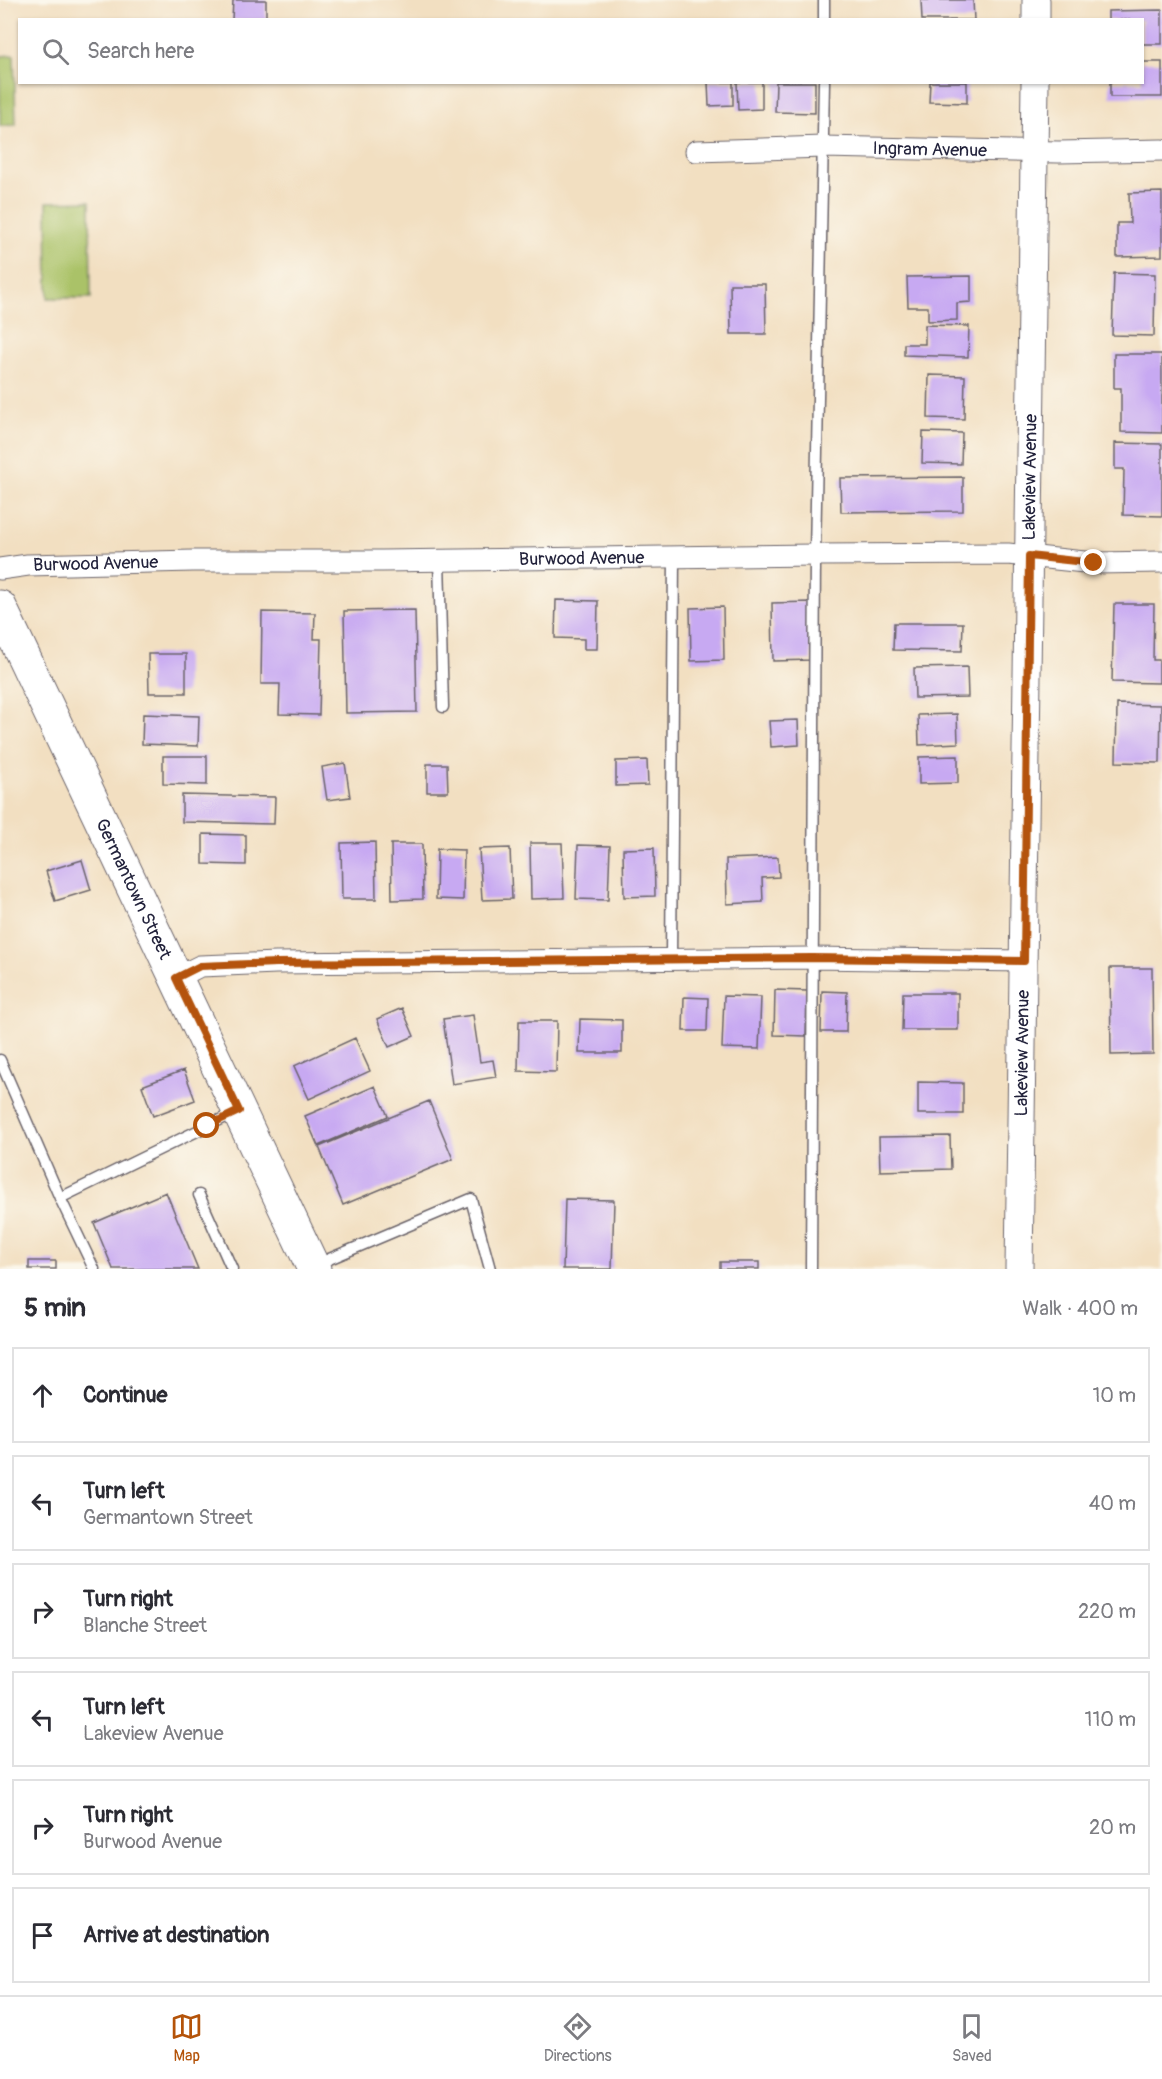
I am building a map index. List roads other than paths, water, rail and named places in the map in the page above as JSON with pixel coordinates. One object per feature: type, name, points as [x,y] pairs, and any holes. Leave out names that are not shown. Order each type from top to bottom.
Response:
[{"type":"main road","name":"Germantown Street","points":[[0,607],[313,1268]]},
{"type":"street","points":[[1036,0],[1036,18]]},
{"type":"street","name":"Lakeview Avenue","points":[[1019,1269],[1035,84]]},
{"type":"street","name":"Ingram Avenue","points":[[696,151],[823,147],[1162,150]]},
{"type":"street","name":"Burwood Avenue","points":[[0,569],[28,565],[194,561],[815,555],[1008,554],[1094,563],[1162,562]]},
{"type":"street","points":[[176,978],[200,966],[812,958],[1024,961]]},
{"type":"lane","points":[[824,0],[824,18]]},
{"type":"lane","points":[[812,1269],[815,555],[824,84]]},
{"type":"lane","points":[[671,960],[674,557]]},
{"type":"lane","points":[[440,560],[443,707]]},
{"type":"lane","points":[[0,1060],[60,1198],[94,1269]]},
{"type":"lane","points":[[60,1198],[239,1111]]},
{"type":"lane","points":[[199,1195],[232,1269]]},
{"type":"lane","points":[[313,1268],[471,1199],[491,1268]]}]
